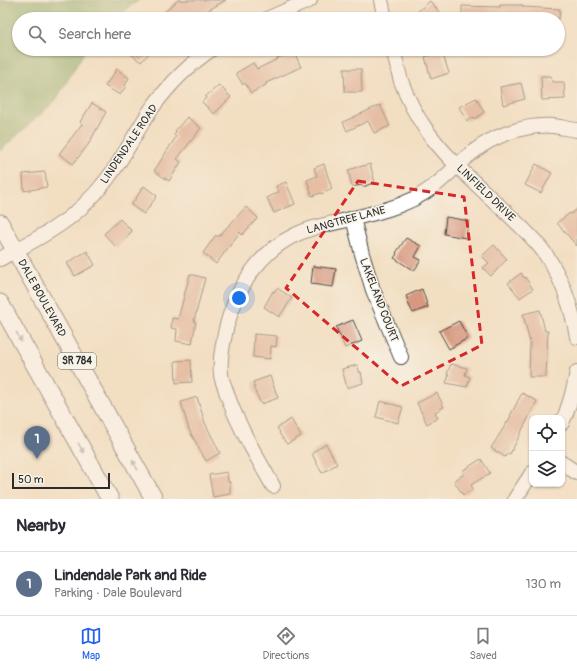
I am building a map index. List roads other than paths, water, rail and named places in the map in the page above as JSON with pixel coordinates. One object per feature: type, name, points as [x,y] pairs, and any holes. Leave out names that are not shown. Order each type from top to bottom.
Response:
[{"type":"main road","name":"DALE BOULEVARD","points":[[0,223],[154,499]]},
{"type":"main road","points":[[0,303],[110,499]]},
{"type":"street","points":[[283,12],[310,0]]},
{"type":"street","points":[[380,0],[383,12]]},
{"type":"street","name":"LINDENDALE ROAD","points":[[0,259],[53,229],[90,199],[116,167],[152,109],[183,71],[201,56]]},
{"type":"street","name":"LINFIELD DRIVE","points":[[395,56],[401,81],[411,104],[439,147],[531,236],[546,255],[558,275],[568,297],[575,317],[577,337]]},
{"type":"street","name":"LANGTREE LANE","points":[[273,486],[230,403],[221,375],[225,330],[234,303],[250,273],[260,261],[273,248],[295,234],[400,206],[418,197],[435,186],[473,152],[496,138],[514,131],[533,127],[552,126],[577,130]]},
{"type":"street","name":"LAKELAND COURT","points":[[353,218],[373,290],[401,358]]},
{"type":"street","points":[[565,415],[575,385],[577,372]]},
{"type":"street","points":[[565,465],[577,473]]},
{"type":"street","points":[[515,499],[529,478]]},
{"type":"place","name":"Lindendale Park and Ride","points":[[37,459]]}]
